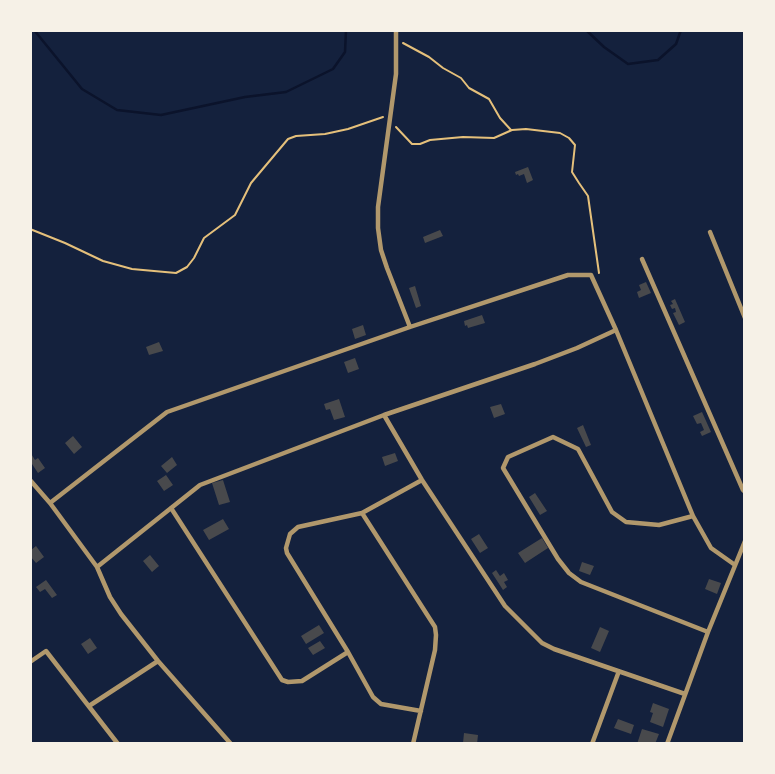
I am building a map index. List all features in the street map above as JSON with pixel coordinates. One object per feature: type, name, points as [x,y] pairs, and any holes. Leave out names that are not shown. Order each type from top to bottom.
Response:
[{"type":"street","points":[[397,35],[396,74],[378,228],[387,268],[410,327]]},
{"type":"street","points":[[710,232],[745,317]]},
{"type":"street","points":[[642,259],[745,492]]},
{"type":"street","points":[[50,503],[167,412],[568,275],[591,275],[693,516],[711,548],[736,565]]},
{"type":"street","points":[[97,567],[200,485],[383,415],[545,360],[616,330]]},
{"type":"street","points":[[383,415],[422,480],[512,614],[547,646],[685,694]]},
{"type":"street","points":[[693,516],[659,525],[626,522],[612,512],[579,449],[553,437],[508,457],[503,468],[569,573],[581,582],[708,632]]},
{"type":"street","points":[[30,480],[97,567],[117,608],[158,661],[231,744]]},
{"type":"street","points":[[421,711],[377,701],[286,548],[290,534],[298,527],[362,513],[422,480]]},
{"type":"street","points":[[171,508],[282,680],[302,681],[348,652]]},
{"type":"street","points":[[362,513],[435,628],[435,650],[413,744]]},
{"type":"street","points":[[667,744],[745,541]]},
{"type":"street","points":[[30,662],[46,651],[118,744]]},
{"type":"street","points":[[89,706],[158,661]]},
{"type":"street","points":[[592,744],[619,671]]},
{"type":"path","points":[[397,35],[461,78],[469,88],[489,99],[500,118],[512,130]]},
{"type":"path","points":[[30,229],[103,261],[132,269],[176,273],[187,267],[204,239],[235,215],[251,183],[288,139],[390,118],[412,144],[463,137],[494,138],[512,130],[526,129],[560,133],[573,141],[575,150],[572,172],[588,196],[598,273]]},
{"type":"building","points":[[528,167],[533,180],[527,183],[524,174],[519,176],[515,172]]},
{"type":"building","points":[[440,230],[443,236],[425,243],[423,237]]},
{"type":"building","points":[[646,282],[651,293],[639,298],[639,285]]},
{"type":"building","points":[[415,286],[421,306],[416,308],[409,288]]},
{"type":"building","points":[[675,299],[685,322],[679,325],[673,313],[676,312],[675,308],[672,309],[670,305]]},
{"type":"building","points":[[482,315],[485,323],[468,328],[465,326],[464,321]]},
{"type":"building","points":[[363,325],[366,335],[355,339],[352,329]]},
{"type":"building","points":[[159,342],[163,351],[149,355],[146,347]]},
{"type":"building","points":[[355,358],[359,369],[348,373],[344,362]]},
{"type":"building","points":[[339,399],[345,417],[334,420],[330,409],[326,410],[324,404]]},
{"type":"building","points":[[501,404],[505,414],[494,418],[490,407]]},
{"type":"building","points":[[702,412],[711,432],[702,436],[700,432],[704,430],[701,423],[697,424],[693,416]]},
{"type":"building","points":[[583,425],[591,445],[586,447],[577,428]]},
{"type":"building","points":[[73,436],[82,447],[74,454],[65,443]]},
{"type":"building","points":[[30,452],[45,468],[38,473],[30,461]]},
{"type":"building","points":[[395,453],[398,461],[385,466],[382,457]]},
{"type":"building","points":[[172,457],[177,465],[167,473],[161,466]]},
{"type":"building","points":[[166,475],[173,485],[164,491],[157,481]]},
{"type":"building","points":[[223,480],[230,502],[219,505],[212,483]]},
{"type":"building","points":[[535,493],[547,511],[540,515],[529,497]]},
{"type":"building","points":[[223,519],[229,529],[209,540],[203,530]]},
{"type":"building","points":[[479,534],[488,548],[480,553],[471,539]]},
{"type":"building","points":[[542,538],[548,548],[525,563],[518,553]]},
{"type":"building","points":[[36,546],[44,557],[36,563],[30,556],[30,551]]},
{"type":"building","points":[[150,555],[159,566],[152,572],[143,561]]},
{"type":"building","points":[[582,562],[594,566],[590,575],[579,571]]},
{"type":"building","points":[[496,570],[500,576],[504,573],[508,580],[504,582],[507,587],[503,590],[492,573]]},
{"type":"building","points":[[709,579],[721,583],[717,594],[705,589]]},
{"type":"building","points":[[46,580],[57,595],[52,598],[45,589],[40,592],[36,587]]},
{"type":"building","points":[[319,625],[324,633],[306,644],[301,636]]},
{"type":"building","points":[[600,627],[609,631],[600,652],[591,648]]},
{"type":"building","points":[[90,638],[97,648],[88,654],[81,644]]},
{"type":"building","points":[[320,641],[325,648],[313,655],[308,648]]},
{"type":"building","points":[[653,703],[669,709],[663,727],[650,722]]},
{"type":"building","points":[[618,719],[634,725],[631,734],[614,728]]},
{"type":"building","points":[[642,729],[659,734],[655,744],[637,744]]},
{"type":"building","points":[[464,733],[478,735],[477,744],[463,743]]},
{"type":"waterway","points":[[34,30],[82,89],[117,110],[161,115],[245,97],[286,92],[333,69],[345,52],[346,30]]},
{"type":"waterway","points":[[586,30],[628,64],[658,60],[676,44],[681,30]]}]
